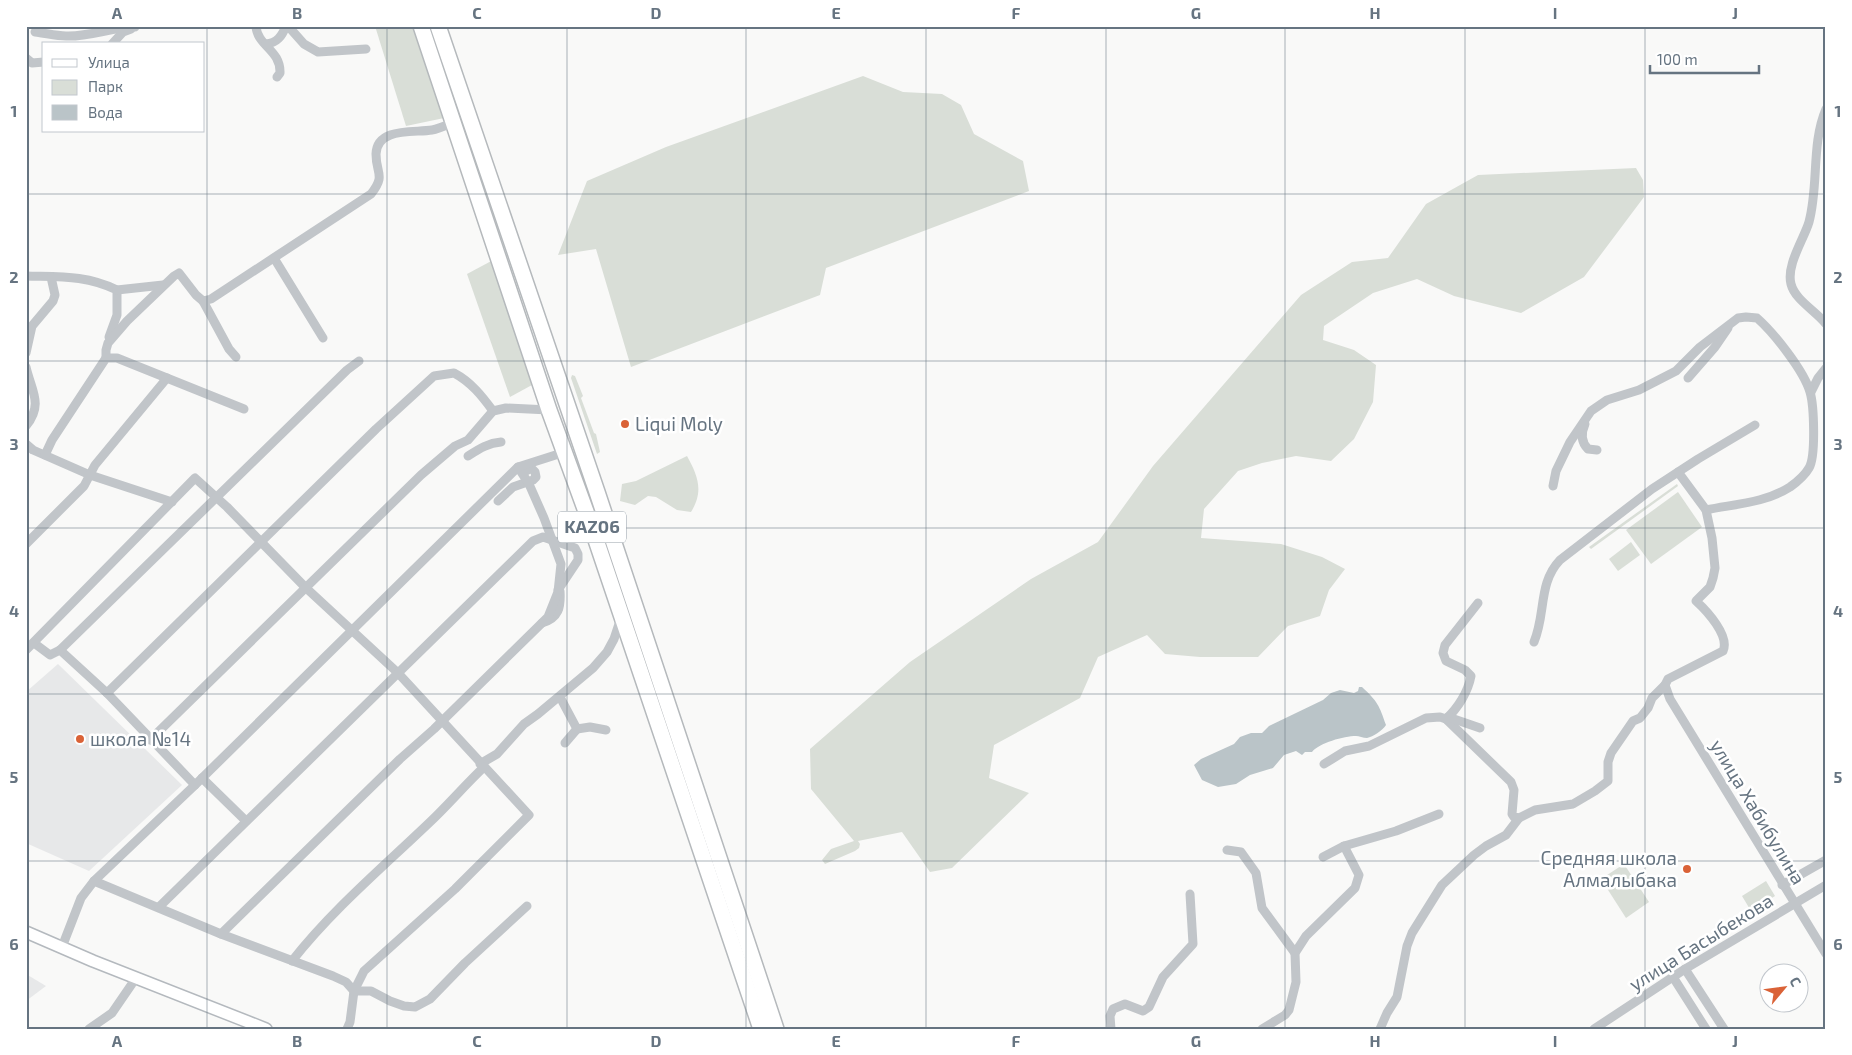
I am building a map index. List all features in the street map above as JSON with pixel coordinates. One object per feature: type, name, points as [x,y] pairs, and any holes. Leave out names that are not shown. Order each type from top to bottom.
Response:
[{"type":"highway","name":"KАZ06","points":[[421,26],[549,410],[622,615],[761,1029]]},
{"type":"highway","name":"KАZ06","points":[[438,26],[597,492],[776,1029]]},
{"type":"main road","points":[[26,932],[266,1029]]},
{"type":"street","points":[[256,26],[258,36],[278,60],[280,73],[277,77]]},
{"type":"street","points":[[266,44],[271,44],[278,40],[287,26],[304,44],[318,52],[366,49]]},
{"type":"street","points":[[35,32],[66,36],[99,33],[124,27],[137,27]]},
{"type":"street","points":[[114,42],[123,32],[137,27]]},
{"type":"street","points":[[26,58],[32,62],[42,62]]},
{"type":"street","points":[[1826,109],[1820,122],[1815,191],[1808,224],[1798,246],[1790,278],[1792,286],[1800,298],[1826,324]]},
{"type":"street","points":[[203,301],[211,299],[371,194],[378,185],[380,176],[376,155],[377,146],[382,139],[393,133],[434,130],[454,122]]},
{"type":"street","points":[[274,258],[323,338]]},
{"type":"street","points":[[108,343],[127,321],[179,273],[196,296],[203,301],[229,350],[236,357]]},
{"type":"street","points":[[26,276],[82,278],[105,283],[117,290],[164,285]]},
{"type":"street","points":[[26,353],[32,326],[53,301],[51,277]]},
{"type":"street","points":[[45,455],[52,440],[106,358],[109,335],[117,315],[117,290]]},
{"type":"street","points":[[1553,486],[1556,471],[1567,448],[1590,412],[1607,400],[1639,390],[1676,371],[1700,346],[1738,318],[1746,316],[1758,318],[1778,341],[1810,392],[1813,452],[1810,467],[1801,479],[1790,488],[1763,499],[1706,510]]},
{"type":"street","points":[[1688,378],[1715,347],[1732,322]]},
{"type":"street","points":[[106,358],[116,358],[244,409]]},
{"type":"street","points":[[34,643],[50,656],[60,650],[347,370],[359,361]]},
{"type":"street","points":[[26,367],[36,399],[33,417],[26,426]]},
{"type":"street","points":[[1810,392],[1826,368]]},
{"type":"street","points":[[106,693],[376,429],[434,376],[454,372],[480,393],[493,411]]},
{"type":"street","points":[[26,544],[84,486],[95,465],[167,378]]},
{"type":"street","points":[[150,740],[304,587],[337,558],[421,475],[455,446],[468,440],[493,411],[506,408],[549,410]]},
{"type":"street","points":[[1590,412],[1582,437],[1588,449],[1597,450]]},
{"type":"street","points":[[1534,642],[1540,629],[1549,574],[1554,567],[1621,513],[1678,472],[1755,426]]},
{"type":"street","points":[[468,456],[482,447],[501,442]]},
{"type":"street","points":[[455,446],[482,447]]},
{"type":"street","points":[[28,450],[45,455],[90,475],[172,502]]},
{"type":"street","points":[[62,947],[81,898],[94,882],[520,470],[565,452]]},
{"type":"street","points":[[221,934],[400,758],[442,722],[548,617],[554,606],[562,564],[528,482],[520,470]]},
{"type":"street","points":[[1516,816],[1535,810],[1572,804],[1608,781],[1608,762],[1611,754],[1633,722],[1640,718],[1648,708],[1652,698],[1665,685],[1668,679],[1723,651],[1725,647],[1722,632],[1696,601],[1710,587],[1715,568],[1712,538],[1706,510],[1678,472]]},
{"type":"street","points":[[26,650],[195,478],[304,587],[398,673],[529,815],[455,889],[364,971],[354,991],[350,1022],[347,1029]]},
{"type":"street","points":[[498,501],[513,487],[528,482]]},
{"type":"street","points":[[159,907],[533,541],[543,537],[575,548],[578,554],[578,560],[558,590]]},
{"type":"street","points":[[1447,718],[1464,696],[1471,676],[1465,670],[1446,661],[1443,653],[1445,645],[1478,603]]},
{"type":"street","points":[[292,961],[326,922],[430,822],[524,724],[560,697],[593,668],[607,652],[614,640],[622,615]]},
{"type":"street","points":[[60,650],[106,693],[195,785]]},
{"type":"street","name":"улица Хабибулина","points":[[1665,685],[1670,699],[1782,885],[1826,954]]},
{"type":"street","points":[[560,697],[577,729]]},
{"type":"street","points":[[1324,764],[1345,751],[1369,746],[1426,718],[1447,718],[1480,728]]},
{"type":"street","points":[[1380,1029],[1385,1017],[1398,997],[1407,946],[1427,908],[1442,885],[1474,855],[1506,835],[1516,816],[1514,790],[1511,782],[1447,718]]},
{"type":"street","points":[[566,743],[577,729],[590,727],[606,730]]},
{"type":"street","points":[[202,778],[246,821]]},
{"type":"street","points":[[1323,857],[1344,846],[1396,831],[1439,814]]},
{"type":"street","points":[[1294,953],[1306,936],[1355,888],[1359,875],[1344,846]]},
{"type":"street","points":[[1227,850],[1241,852],[1250,863],[1256,873],[1262,908],[1294,953],[1296,982],[1293,1001],[1285,1015],[1262,1029]]},
{"type":"street","name":"улица Басыбекова","points":[[1782,885],[1826,860]]},
{"type":"street","points":[[94,882],[221,934],[333,976],[346,982],[354,991],[371,991],[404,1006],[415,1006],[430,999],[465,963],[527,906]]},
{"type":"street","name":"улица Басыбекова","points":[[1594,1029],[1685,969],[1826,885]]},
{"type":"street","points":[[1111,1029],[1110,1016],[1113,1009],[1125,1004],[1143,1011],[1149,1007],[1163,977],[1193,944],[1190,894]]},
{"type":"street","points":[[1685,969],[1724,1029]]},
{"type":"street","points":[[1673,977],[1706,1029]]},
{"type":"street","points":[[91,1028],[112,1013],[136,978]]},
{"type":"street","points":[[1695,1011],[1707,1003]]},
{"type":"shaded area","name":"школа №14","points":[[58,664],[182,785],[89,871],[26,843],[26,692]]},
{"type":"shaded area","points":[[26,974],[46,986],[26,1001]]},
{"type":"green space","points":[[375,26],[418,26],[449,117],[406,126]]},
{"type":"green space","points":[[863,76],[903,92],[942,94],[961,105],[974,134],[1023,161],[1029,191],[826,268],[820,295],[631,367],[596,249],[558,255],[587,181],[666,147]]},
{"type":"green space","points":[[1636,168],[1643,180],[1644,197],[1584,277],[1521,313],[1454,296],[1417,279],[1373,293],[1324,326],[1323,340],[1354,350],[1376,365],[1373,402],[1354,439],[1331,461],[1296,456],[1262,463],[1238,471],[1204,509],[1201,538],[1281,544],[1322,557],[1345,569],[1329,590],[1320,616],[1288,626],[1258,657],[1200,657],[1165,654],[1147,635],[1098,657],[1080,698],[994,745],[989,778],[1029,793],[952,868],[930,872],[902,832],[858,841],[860,844],[859,848],[855,851],[825,864],[822,860],[831,849],[854,841],[811,789],[810,749],[910,662],[1031,579],[1098,542],[1153,466],[1301,295],[1352,262],[1388,258],[1426,204],[1478,175]]},
{"type":"green space","points":[[495,259],[535,380],[532,385],[510,397],[467,274]]},
{"type":"green space","points":[[572,375],[575,376],[583,396],[581,398],[596,434],[600,452],[597,454],[571,378]]},
{"type":"green space","points":[[687,456],[697,477],[698,484],[697,497],[691,512],[677,510],[656,497],[648,496],[635,505],[620,501],[622,484],[636,481]]},
{"type":"green space","points":[[1677,484],[1678,486],[1591,549],[1589,547]]},
{"type":"green space","points":[[1678,492],[1702,527],[1651,564],[1626,530]]},
{"type":"green space","points":[[1631,542],[1640,555],[1618,571],[1609,559]]},
{"type":"green space","points":[[1624,864],[1649,902],[1626,918],[1601,879]]},
{"type":"green space","points":[[1766,881],[1775,896],[1751,911],[1742,896]]},
{"type":"water","points":[[1359,687],[1362,687],[1375,700],[1386,725],[1372,736],[1367,738],[1351,736],[1339,739],[1326,743],[1312,752],[1305,752],[1302,755],[1296,751],[1284,755],[1273,768],[1250,775],[1236,784],[1218,787],[1202,780],[1194,765],[1201,759],[1234,744],[1240,737],[1251,733],[1262,733],[1269,726],[1323,700],[1331,693],[1340,690],[1354,693],[1358,691]]},
{"type":"place","name":"Liqui Moly","points":[[625,424]]},
{"type":"place","name":"школа №14","points":[[80,739]]},
{"type":"place","name":"Средняя школа Алмалыбака","points":[[1687,869]]}]
